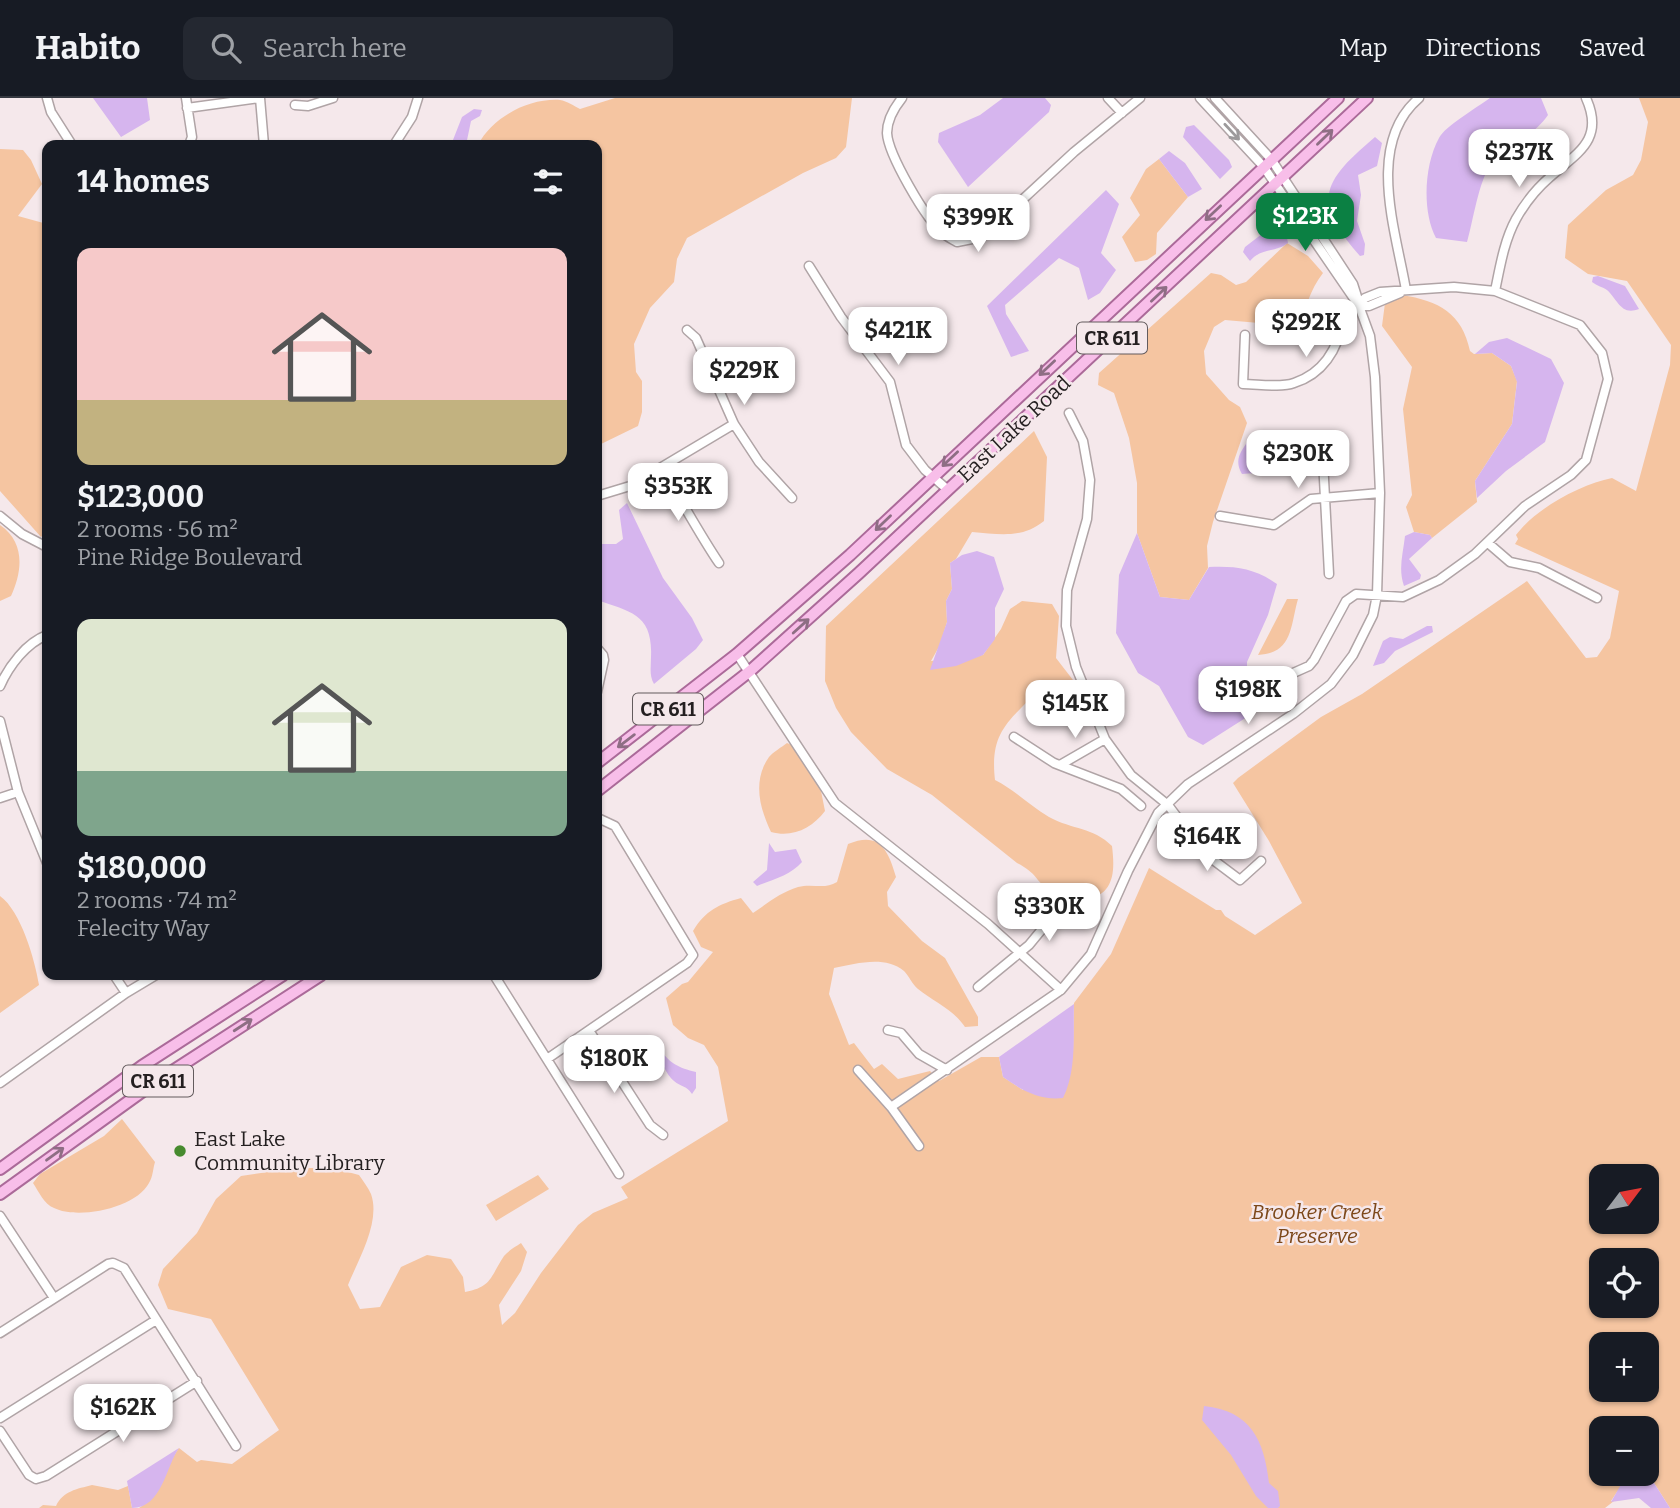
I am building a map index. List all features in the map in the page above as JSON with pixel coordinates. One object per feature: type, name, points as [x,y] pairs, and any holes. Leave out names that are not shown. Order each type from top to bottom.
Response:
[{"type":"main road","name":"East Lake Road","points":[[737,654],[850,555],[1338,98]]},
{"type":"main road","name":"East Lake Road","points":[[750,671],[948,491],[1367,98]]},
{"type":"main road","name":"CR 611","points":[[602,759],[737,654]]},
{"type":"main road","name":"CR 611","points":[[602,787],[750,671]]},
{"type":"main road","name":"CR 611","points":[[0,1169],[142,1066],[275,980]]},
{"type":"main road","name":"CR 611","points":[[0,1194],[153,1083],[313,980]]},
{"type":"street","points":[[47,98],[58,125],[68,140]]},
{"type":"street","points":[[186,98],[191,140]]},
{"type":"street","points":[[187,108],[260,98],[264,140]]},
{"type":"street","points":[[295,104],[308,106],[333,98]]},
{"type":"street","points":[[397,140],[412,117],[418,98]]},
{"type":"street","points":[[902,98],[892,110],[887,132],[892,154],[941,233],[957,242],[982,237],[1074,152],[1140,98]]},
{"type":"street","points":[[1108,98],[1122,113]]},
{"type":"street","points":[[1200,98],[1267,163]]},
{"type":"street","points":[[891,1107],[1061,990],[1091,954],[1152,822],[1188,784],[1293,714],[1331,684],[1361,642],[1373,615],[1377,595],[1380,494],[1375,377],[1370,335],[1353,284],[1267,163],[1215,98]]},
{"type":"street","points":[[1406,290],[1386,175],[1394,130],[1407,109],[1419,98]]},
{"type":"street","points":[[1495,292],[1503,252],[1516,221],[1533,193],[1586,146],[1592,131],[1592,118],[1586,98]]},
{"type":"street","points":[[809,266],[841,317],[890,382],[906,446],[925,470],[948,491]]},
{"type":"street","points":[[1245,335],[1243,384],[1293,384],[1332,356],[1344,316],[1359,306],[1365,298],[1380,292],[1454,287],[1495,292],[1580,325],[1602,353],[1608,379],[1586,460],[1571,475],[1525,506],[1462,565],[1410,595],[1356,594],[1346,601],[1314,660],[1309,666],[1291,674],[1287,692]]},
{"type":"street","points":[[687,330],[696,338],[734,424],[759,462],[792,498]]},
{"type":"street","points":[[1069,413],[1083,441],[1090,480],[1087,519],[1067,590],[1066,626],[1076,667],[1105,739],[1131,775],[1168,805],[1204,853],[1240,880],[1261,861]]},
{"type":"street","points":[[602,494],[629,486],[734,424]]},
{"type":"street","points":[[1321,441],[1329,574]]},
{"type":"street","points":[[661,468],[685,505],[697,532],[719,563]]},
{"type":"street","points":[[1220,516],[1274,525],[1311,499],[1380,494]]},
{"type":"street","points":[[0,516],[22,534],[42,544]]},
{"type":"street","points":[[1488,543],[1510,562],[1539,568],[1597,598]]},
{"type":"street","points":[[0,686],[7,672],[24,651],[42,638]]},
{"type":"street","points":[[737,654],[835,803],[988,924],[1061,990]]},
{"type":"street","points":[[0,721],[18,792],[42,851]]},
{"type":"street","points":[[1014,737],[1060,765],[1121,789],[1141,806]]},
{"type":"street","points":[[1060,765],[1105,739]]},
{"type":"street","points":[[0,798],[18,792]]},
{"type":"street","points":[[547,1059],[687,963],[693,955],[690,946],[615,827],[602,820]]},
{"type":"street","points":[[978,987],[1029,945],[1057,911]]},
{"type":"street","points":[[117,980],[126,993]]},
{"type":"street","points":[[0,1083],[148,980]]},
{"type":"street","points":[[497,980],[619,1174]]},
{"type":"street","points":[[887,1030],[901,1033],[919,1054],[947,1070]]},
{"type":"street","points":[[590,1032],[650,1125],[663,1135]]},
{"type":"street","points":[[858,1070],[891,1107],[919,1146]]},
{"type":"street","points":[[0,1216],[54,1298]]},
{"type":"street","points":[[0,1332],[113,1263],[124,1268],[236,1446]]},
{"type":"street","points":[[0,1418],[156,1320]]},
{"type":"street","points":[[0,1431],[29,1475],[36,1479],[46,1476],[197,1381]]},
{"type":"green space","points":[[615,98],[852,98],[846,147],[836,158],[803,173],[687,238],[677,259],[674,282],[650,308],[634,344],[636,372],[642,381],[642,412],[638,426],[602,444],[602,140],[481,140],[502,118],[536,102],[560,100],[580,109]]},
{"type":"green space","name":"Brooker Creek Preserve","points":[[1639,98],[1680,98],[1680,1508],[1670,1508],[1656,1486],[1659,1486],[1659,1416],[1589,1416],[1589,1486],[1621,1486],[1611,1501],[1614,1501],[1605,1508],[139,1508],[160,1487],[179,1448],[197,1462],[201,1460],[232,1464],[279,1430],[211,1319],[168,1309],[158,1285],[163,1269],[197,1233],[216,1199],[241,1176],[296,1168],[333,1168],[359,1175],[370,1191],[373,1205],[371,1229],[348,1285],[360,1309],[380,1307],[401,1267],[427,1255],[451,1259],[463,1277],[465,1292],[474,1290],[486,1284],[506,1254],[521,1243],[527,1252],[521,1271],[499,1305],[502,1325],[515,1313],[541,1273],[578,1225],[593,1213],[628,1198],[621,1187],[728,1121],[718,1067],[704,1045],[688,1038],[673,1025],[666,998],[688,982],[713,952],[701,947],[693,931],[713,909],[741,898],[753,913],[792,889],[837,882],[848,844],[875,841],[885,851],[896,877],[887,892],[888,906],[922,941],[945,958],[978,1017],[978,1026],[965,1027],[949,1010],[918,989],[904,971],[896,966],[879,962],[861,963],[834,968],[829,994],[849,1045],[854,1043],[874,1069],[882,1064],[898,1079],[930,1071],[939,1081],[981,1057],[999,1057],[1003,1077],[1023,1090],[1073,1053],[1074,1003],[1111,954],[1149,868],[1216,910],[1221,910],[1225,916],[1255,935],[1302,903],[1269,841],[1233,783],[1238,778],[1321,717],[1362,694],[1527,581],[1586,658],[1597,657],[1610,638],[1619,591],[1515,544],[1518,539],[1516,535],[1524,525],[1573,492],[1612,478],[1636,491],[1670,365],[1671,345],[1627,281],[1588,274],[1565,258],[1568,225],[1606,190],[1633,175],[1641,160],[1648,122]]},
{"type":"green space","points":[[0,149],[23,150],[31,160],[42,184],[18,216],[42,223],[41,537],[0,491]]},
{"type":"green space","points":[[1159,159],[1188,197],[1157,233],[1156,254],[1147,260],[1135,262],[1122,237],[1140,215],[1130,198],[1146,169]]},
{"type":"green space","points":[[1287,243],[1308,256],[1323,273],[1314,286],[1296,327],[1269,319],[1259,323],[1225,320],[1214,327],[1204,351],[1206,374],[1229,400],[1240,407],[1247,423],[1213,522],[1207,546],[1208,568],[1189,600],[1160,597],[1137,533],[1137,483],[1129,438],[1114,393],[1098,385],[1099,373],[1211,273],[1221,275],[1236,285],[1246,282]]},
{"type":"green space","points":[[1402,295],[1427,301],[1447,311],[1461,327],[1470,351],[1474,354],[1492,353],[1511,366],[1517,381],[1512,424],[1475,481],[1477,502],[1432,538],[1430,535],[1414,532],[1406,507],[1412,495],[1403,409],[1412,367],[1382,326],[1385,303]]},
{"type":"green space","points":[[1034,431],[1047,457],[1044,521],[1019,533],[972,532],[956,559],[950,563],[952,589],[946,601],[947,622],[940,645],[931,661],[983,655],[1001,629],[1010,609],[1022,601],[1052,604],[1059,616],[1056,658],[1083,693],[1086,711],[1075,719],[1041,702],[1034,695],[1015,714],[997,741],[995,780],[1049,817],[1098,835],[1112,846],[1113,873],[1108,887],[1095,897],[1080,900],[1067,899],[1049,891],[1029,870],[932,795],[887,769],[851,732],[836,708],[825,681],[826,626]]},
{"type":"green space","points":[[0,525],[14,540],[18,549],[19,568],[11,596],[0,601]]},
{"type":"green space","points":[[1287,599],[1298,599],[1288,637],[1278,649],[1258,655]]},
{"type":"green space","points":[[787,743],[794,746],[820,786],[825,811],[808,827],[779,834],[771,832],[767,823],[759,785],[769,757]]},
{"type":"green space","points":[[0,896],[8,903],[21,924],[39,985],[0,1013]]},
{"type":"green space","points":[[122,1119],[155,1162],[150,1181],[142,1192],[120,1205],[91,1212],[64,1211],[47,1204],[33,1183],[40,1174],[104,1136]]},
{"type":"green space","points":[[538,1175],[549,1189],[496,1221],[486,1205]]},
{"type":"green space","points":[[92,1485],[118,1490],[128,1486],[132,1508],[39,1508],[43,1505],[56,1506],[67,1494]]},
{"type":"shaded area","points":[[93,98],[147,98],[150,120],[121,137]]},
{"type":"shaded area","points":[[1003,98],[1045,98],[1051,105],[1049,112],[968,187],[938,142],[939,133],[980,115]]},
{"type":"shaded area","points":[[1490,98],[1541,98],[1548,115],[1491,165],[1480,190],[1467,242],[1436,238],[1428,215],[1427,202],[1428,175],[1434,149],[1442,133]]},
{"type":"shaded area","points":[[474,109],[482,110],[480,116],[471,121],[467,140],[453,140],[462,117]]},
{"type":"shaded area","points":[[1194,125],[1229,160],[1232,167],[1220,179],[1183,137],[1186,127]]},
{"type":"shaded area","points":[[1375,137],[1382,143],[1377,166],[1358,175],[1361,195],[1357,221],[1365,244],[1364,255],[1360,256],[1334,221],[1329,206],[1329,193],[1343,167]]},
{"type":"shaded area","points":[[1169,151],[1185,163],[1202,189],[1188,197],[1159,159]]},
{"type":"shaded area","points":[[1106,190],[1119,204],[1101,253],[1116,270],[1100,293],[1088,300],[1079,268],[1059,258],[1005,305],[1006,314],[1029,351],[1011,357],[987,306]]},
{"type":"shaded area","points":[[1275,224],[1286,233],[1288,243],[1259,254],[1250,261],[1243,252],[1245,247]]},
{"type":"shaded area","points":[[1598,276],[1625,286],[1639,309],[1633,311],[1620,306],[1607,290],[1592,282],[1593,277]]},
{"type":"shaded area","points":[[1507,338],[1551,359],[1564,383],[1545,442],[1506,471],[1477,498],[1475,481],[1512,424],[1517,382],[1511,366],[1492,353],[1475,354],[1489,342]]},
{"type":"shaded area","points":[[1275,436],[1270,461],[1255,473],[1242,474],[1239,459],[1251,437]]},
{"type":"shaded area","points":[[627,503],[663,578],[692,618],[703,640],[654,684],[651,674],[651,643],[644,623],[630,612],[602,602],[602,544],[616,544],[623,539],[619,510]]},
{"type":"shaded area","points":[[1414,532],[1430,535],[1432,538],[1409,559],[1421,575],[1420,579],[1404,586],[1401,567],[1405,536]]},
{"type":"shaded area","points":[[1137,533],[1160,597],[1189,600],[1209,567],[1245,569],[1277,584],[1268,615],[1247,662],[1247,717],[1203,745],[1188,737],[1159,686],[1138,673],[1116,633],[1119,575]]},
{"type":"shaded area","points":[[977,551],[994,557],[1004,589],[995,608],[995,639],[983,655],[956,666],[930,670],[947,622],[946,601],[952,589],[950,563],[962,555]]},
{"type":"shaded area","points":[[1432,626],[1433,632],[1395,651],[1384,663],[1373,666],[1383,641],[1390,637],[1403,639]]},
{"type":"shaded area","points":[[769,843],[775,852],[796,849],[802,862],[787,874],[757,886],[753,882],[767,870]]},
{"type":"shaded area","points":[[1074,1004],[1072,1064],[1063,1098],[1031,1094],[1003,1077],[999,1057]]},
{"type":"shaded area","points":[[659,1047],[674,1064],[696,1072],[696,1088],[692,1094],[669,1075],[657,1051]]},
{"type":"shaded area","points":[[1204,1406],[1233,1414],[1252,1430],[1259,1441],[1269,1483],[1278,1491],[1278,1508],[1268,1508],[1256,1496],[1231,1455],[1202,1420]]},
{"type":"shaded area","points":[[179,1448],[157,1494],[142,1506],[132,1508],[127,1481]]},
{"type":"shaded area","points":[[1620,1486],[1656,1486],[1670,1508],[1651,1508],[1639,1498],[1611,1502]]},
{"type":"place","name":"East Lake Community Library","points":[[180,1151]]}]
